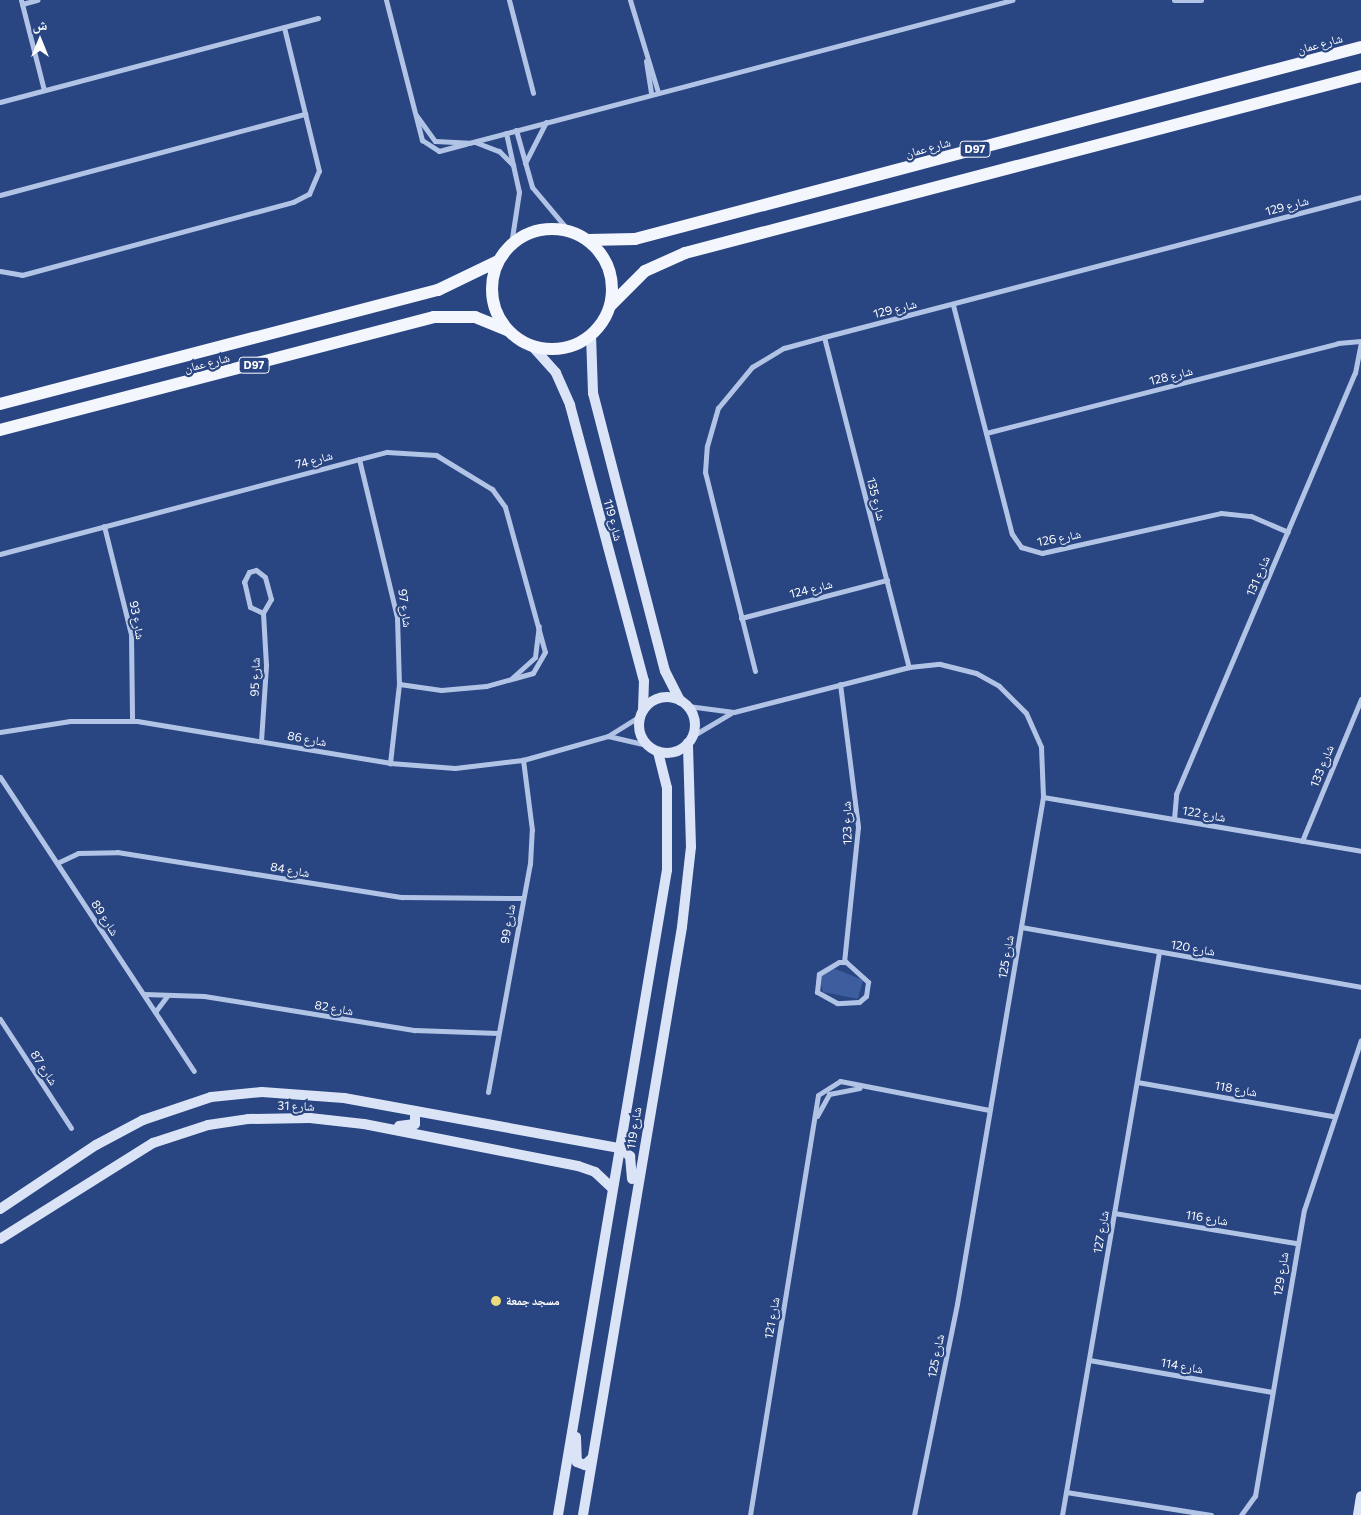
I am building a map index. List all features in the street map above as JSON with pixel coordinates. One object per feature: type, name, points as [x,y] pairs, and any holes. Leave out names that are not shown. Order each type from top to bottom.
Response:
[{"type":"main road","name":"شارع عمان","points":[[588,240],[635,238],[1361,47]]},
{"type":"main road","name":"D97","points":[[610,305],[645,271],[685,252],[1361,76]]},
{"type":"main road","points":[[568,230],[588,240],[606,262],[613,290],[610,305],[591,335],[557,349],[532,346],[507,330],[492,297],[498,261],[510,244],[532,232],[568,230]]},
{"type":"main road","name":"شارع عمان","points":[[0,404],[450,286],[498,261]]},
{"type":"main road","name":"شارع عمان","points":[[0,430],[434,317],[475,317],[507,330]]},
{"type":"street","points":[[37,0],[21,2],[44,90]]},
{"type":"street","points":[[386,0],[416,115],[436,141],[472,142],[1012,0]]},
{"type":"street","points":[[509,0],[533,93]]},
{"type":"street","points":[[630,0],[646,61],[651,94]]},
{"type":"street","points":[[1174,0],[1201,0]]},
{"type":"street","points":[[0,102],[318,18]]},
{"type":"street","points":[[0,271],[22,275],[299,200],[313,190],[319,171],[284,27]]},
{"type":"street","points":[[646,61],[658,92]]},
{"type":"street","points":[[0,195],[305,114]]},
{"type":"street","points":[[525,166],[530,145],[546,122]]},
{"type":"street","points":[[516,130],[525,166],[544,205],[568,230]]},
{"type":"street","points":[[506,133],[515,166],[519,205],[510,244]]},
{"type":"street","points":[[472,142],[499,151],[515,166]]},
{"type":"street","name":"شارع 129","points":[[755,671],[708,497],[705,459],[711,427],[725,396],[752,367],[784,348],[824,336],[953,305],[1361,197]]},
{"type":"street","name":"شارع 126","points":[[953,305],[1012,534],[1031,552],[1214,513],[1251,516],[1288,532]]},
{"type":"street","name":"شارع 119","points":[[591,335],[593,393],[664,671],[684,703]]},
{"type":"street","name":"شارع 135","points":[[824,336],[909,667]]},
{"type":"street","name":"شارع 128","points":[[986,433],[1338,343],[1361,341]]},
{"type":"street","name":"شارع 131","points":[[1174,819],[1176,794],[1356,373],[1361,341]]},
{"type":"street","name":"شارع 119","points":[[532,346],[556,373],[570,405],[644,682],[642,713]]},
{"type":"street","points":[[0,400],[16,400]]},
{"type":"street","name":"شارع 74","points":[[0,554],[396,450],[426,452],[445,459],[492,489],[505,507],[545,646],[542,662],[533,673],[510,680],[456,690],[399,684]]},
{"type":"street","name":"شارع 97","points":[[359,459],[394,598],[399,684],[390,763]]},
{"type":"street","name":"شارع 93","points":[[104,526],[130,634],[132,720]]},
{"type":"street","name":"شارع 95","points":[[261,741],[266,665],[263,612],[272,599],[265,576],[252,570],[246,574],[244,585],[250,607],[263,612]]},
{"type":"street","name":"شارع 124","points":[[741,618],[887,580]]},
{"type":"street","name":"شارع 74","points":[[510,680],[535,657],[539,620]]},
{"type":"street","name":"شارع 125","points":[[691,739],[734,712],[909,667],[940,664],[964,669],[1008,694],[1026,713],[1039,741],[1045,771],[1043,797],[957,1304],[914,1515]]},
{"type":"street","name":"شارع 123","points":[[840,684],[858,827],[844,962]]},
{"type":"street","points":[[664,697],[684,703],[695,720],[691,739],[674,752],[658,752],[647,745],[639,728],[642,713],[664,697]]},
{"type":"street","name":"شارع 133","points":[[1302,841],[1361,699]]},
{"type":"street","name":"شارع 125","points":[[684,703],[734,712]]},
{"type":"street","name":"شارع 86","points":[[0,732],[70,721],[132,720],[390,763],[455,768],[523,760],[608,736],[642,713]]},
{"type":"street","name":"شارع 86","points":[[608,736],[647,745]]},
{"type":"street","name":"شارع 119","points":[[583,1515],[689,876],[691,739]]},
{"type":"street","name":"شارع 119","points":[[558,1515],[611,1187],[667,870],[667,788],[658,752]]},
{"type":"street","name":"شارع 99","points":[[488,1092],[523,898],[532,830],[523,760]]},
{"type":"street","name":"شارع 89","points":[[0,777],[194,1071]]},
{"type":"street","name":"شارع 122","points":[[1043,797],[1361,851]]},
{"type":"street","name":"شارع 84","points":[[57,863],[84,852],[126,853],[402,897],[523,898]]},
{"type":"street","name":"شارع 120","points":[[1021,927],[1361,986]]},
{"type":"street","name":"شارع 127","points":[[1062,1515],[1159,952]]},
{"type":"street","points":[[844,962],[868,982],[866,996],[854,1004],[822,998],[815,988],[823,970],[844,962]]},
{"type":"street","name":"شارع 82","points":[[144,994],[204,996],[381,1026],[498,1032]]},
{"type":"street","points":[[155,1012],[168,995]]},
{"type":"street","name":"شارع 87","points":[[0,1019],[71,1128]]},
{"type":"street","name":"شارع 129","points":[[1242,1515],[1253,1501],[1296,1243],[1332,1116],[1361,1040]]},
{"type":"street","name":"شارع 118","points":[[1137,1082],[1332,1116]]},
{"type":"street","name":"شارع 121","points":[[752,1515],[814,1124],[829,1094],[860,1088],[989,1110]]},
{"type":"street","name":"شارع 31","points":[[0,1209],[119,1132],[211,1097],[316,1094],[619,1148]]},
{"type":"street","points":[[339,1120],[355,1118],[411,1127],[416,1121],[415,1111]]},
{"type":"street","name":"شارع 31","points":[[0,1239],[121,1160],[170,1136],[248,1119],[339,1120],[578,1166],[595,1172],[611,1187]]},
{"type":"street","points":[[619,1148],[633,1162],[633,1210]]},
{"type":"street","name":"شارع 116","points":[[1114,1213],[1296,1243]]},
{"type":"street","name":"شارع 114","points":[[1089,1360],[1272,1392]]},
{"type":"street","points":[[576,1411],[576,1460],[582,1466],[592,1458]]},
{"type":"street","points":[[1066,1492],[1211,1515]]},
{"type":"street","points":[[1358,1515],[1361,1496]]},
{"type":"shaded area","points":[[833,968],[863,980],[858,999],[823,992],[819,978]]},
{"type":"place","name":"مسجد جمعة","points":[[496,1301]]}]
